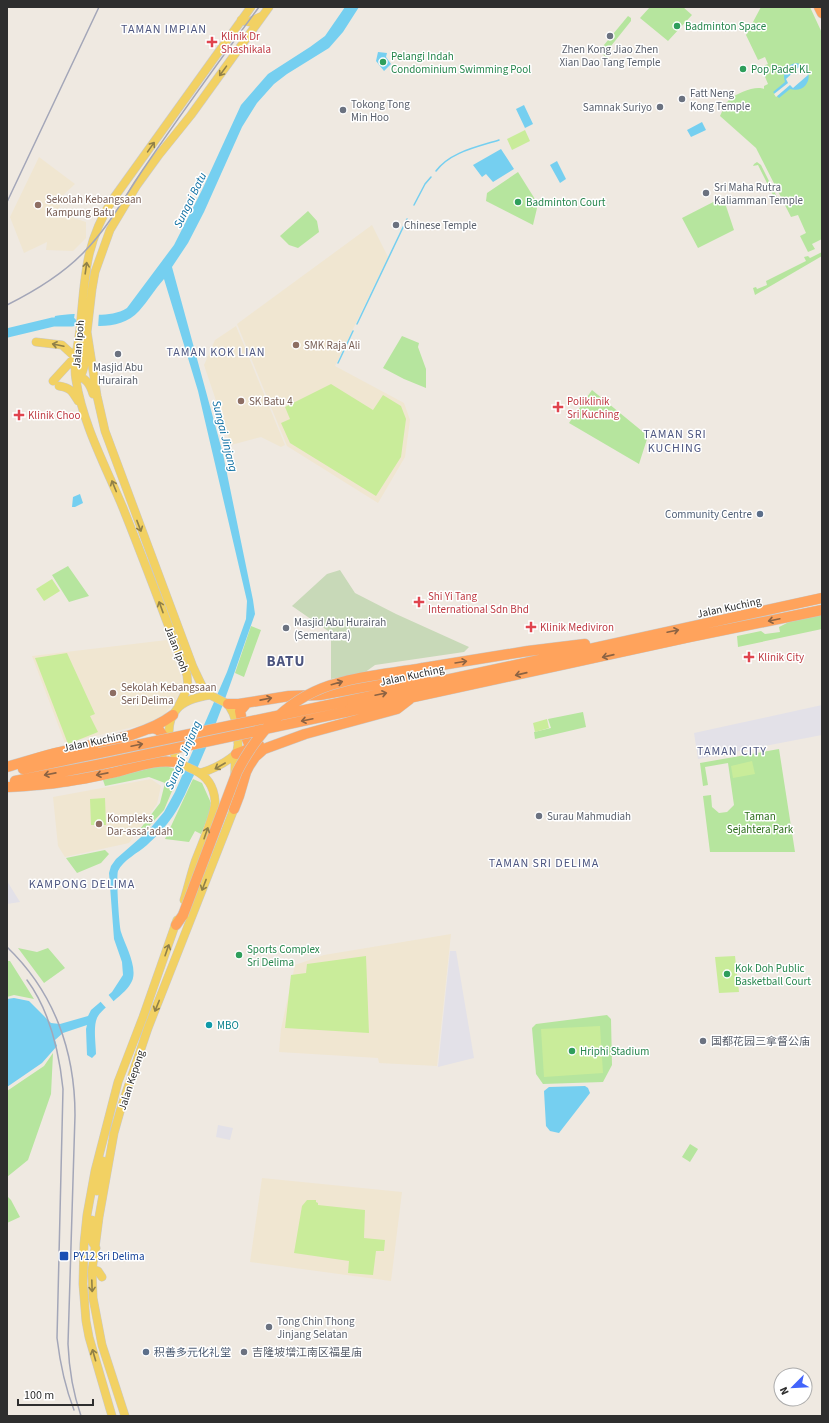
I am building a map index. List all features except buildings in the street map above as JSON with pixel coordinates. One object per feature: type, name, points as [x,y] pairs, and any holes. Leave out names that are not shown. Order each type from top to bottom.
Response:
[{"type":"highway","points":[[819,7],[822,13]]},
{"type":"highway","name":"Jalan Kuching","points":[[7,772],[343,702],[822,598]]},
{"type":"highway","name":"Jalan Kuching","points":[[7,782],[102,764],[690,637],[822,610]]},
{"type":"highway","points":[[176,925],[183,915],[237,772],[248,750],[273,720],[302,698],[337,683],[528,651],[654,635]]},
{"type":"highway","points":[[227,703],[239,704],[289,696],[320,695],[395,681],[437,678],[445,680]]},
{"type":"highway","points":[[234,809],[246,772],[255,757],[268,747],[305,734],[397,709],[410,698]]},
{"type":"highway","points":[[247,703],[240,711],[244,732],[249,744],[259,745]]},
{"type":"highway","points":[[146,730],[159,724],[175,712]]},
{"type":"highway","points":[[7,767],[153,728],[161,731],[164,739],[164,752],[160,756],[115,772],[62,782],[7,787]]},
{"type":"highway","points":[[236,754],[246,749],[296,733],[305,734]]},
{"type":"highway","points":[[134,766],[173,761],[183,764]]},
{"type":"main road","name":"Jalan Ipoh","points":[[211,695],[202,686],[193,668],[105,431],[85,329],[85,307],[88,256],[105,212],[244,20],[251,7]]},
{"type":"main road","name":"Jalan Ipoh","points":[[85,307],[96,266],[115,221],[137,185],[191,115],[269,7]]},
{"type":"main road","points":[[246,39],[244,20],[252,21],[263,16]]},
{"type":"main road","name":"Jalan Ipoh","points":[[85,329],[81,340],[78,341],[75,357],[81,405],[124,510],[187,675],[187,689],[175,712]]},
{"type":"main road","points":[[85,329],[84,368],[78,378],[90,385],[105,431]]},
{"type":"main road","points":[[36,342],[62,345],[75,357],[56,384],[71,390],[81,405]]},
{"type":"main road","points":[[200,773],[210,771],[221,766],[236,754],[238,737],[237,726],[233,713],[227,703],[211,695],[189,700],[175,712],[170,728],[170,742],[173,750],[183,764],[200,773],[207,779],[213,788],[216,803]]},
{"type":"main road","name":"Jalan Kepong","points":[[125,1416],[102,1345],[95,1312],[92,1272],[99,1217],[114,1134],[123,1101],[148,1028],[234,809],[236,754]]},
{"type":"main road","points":[[216,803],[220,795],[225,792],[231,794],[234,809]]},
{"type":"main road","name":"Jalan Kepong","points":[[112,1416],[89,1337],[86,1321],[83,1284],[84,1244],[87,1215],[95,1172],[118,1082],[176,925],[216,803]]},
{"type":"main road","points":[[83,1284],[90,1246],[95,1244],[91,1240],[91,1223],[103,1163],[110,1113]]},
{"type":"main road","points":[[92,1272],[96,1270],[102,1277]]},
{"type":"main road","points":[[112,1376],[114,1396],[120,1416]]},
{"type":"shaded area","name":"Sekolah Kebangsaan Kampung Batu","points":[[39,157],[75,184],[61,197],[59,213],[86,222],[86,238],[73,251],[46,250],[47,242],[24,253],[10,217]]},
{"type":"shaded area","name":"SMK Raja Ali","points":[[372,225],[388,257],[335,366],[404,403],[410,420],[405,457],[378,503],[287,446],[237,324]]},
{"type":"shaded area","name":"SK Batu 4","points":[[236,326],[285,445],[281,447],[261,437],[231,445],[204,365],[215,340]]},
{"type":"shaded area","name":"Sekolah Kebangsaan Seri Delima","points":[[167,640],[181,676],[182,684],[179,695],[164,715],[142,725],[65,743],[32,656]]},
{"type":"shaded area","points":[[822,705],[822,735],[698,759],[694,733]]},
{"type":"shaded area","name":"Kompleks Dar-assa'adah","points":[[151,779],[161,786],[157,804],[129,843],[65,857],[58,846],[53,797]]},
{"type":"shaded area","points":[[7,881],[20,902],[7,904]]},
{"type":"shaded area","points":[[451,934],[437,1066],[379,1063],[378,1058],[279,1052],[281,1029],[295,965],[324,955]]},
{"type":"shaded area","points":[[450,951],[456,951],[474,1058],[438,1067]]},
{"type":"shaded area","points":[[218,1125],[233,1128],[230,1140],[216,1137]]},
{"type":"shaded area","points":[[262,1178],[402,1192],[391,1281],[250,1262]]},
{"type":"green space","points":[[650,7],[683,7],[692,15],[668,41],[640,18]]},
{"type":"green space","points":[[761,7],[810,7],[822,33],[822,239],[812,244],[815,249],[808,252],[800,236],[806,233],[798,215],[791,217],[756,148],[720,116],[727,102],[733,97],[752,89],[764,89],[764,86],[768,84],[761,67],[768,64],[765,57],[758,60],[746,35]]},
{"type":"green space","points":[[628,16],[631,18],[631,21],[611,46],[610,55],[607,58],[599,51]]},
{"type":"green space","points":[[525,130],[530,141],[512,150],[507,139]]},
{"type":"green space","points":[[757,162],[761,165],[779,201],[777,203],[758,165],[753,166]]},
{"type":"green space","points":[[518,172],[538,204],[533,225],[486,201],[487,193]]},
{"type":"green space","points":[[723,197],[734,230],[698,248],[682,218]]},
{"type":"green space","points":[[308,211],[317,221],[319,232],[298,248],[289,245],[280,236]]},
{"type":"green space","points":[[822,252],[822,256],[755,295],[753,288],[756,287],[757,289],[767,285],[766,281],[806,261],[804,257],[808,256],[810,258]]},
{"type":"green space","points":[[402,336],[419,343],[418,347],[426,369],[426,388],[383,368]]},
{"type":"green space","points":[[331,384],[373,410],[383,395],[401,406],[406,419],[401,457],[376,496],[290,443],[281,423],[290,419],[285,407]]},
{"type":"green space","points":[[592,390],[648,436],[639,464],[569,423]]},
{"type":"green space","points":[[68,566],[89,596],[69,602],[52,575]]},
{"type":"green space","points":[[340,570],[355,593],[396,614],[469,647],[464,652],[375,665],[364,673],[331,679],[331,633],[292,606],[327,574]]},
{"type":"green space","points":[[52,579],[60,591],[44,601],[36,589]]},
{"type":"green space","points":[[822,615],[822,629],[738,647],[737,636],[761,631],[765,634],[780,632],[779,627],[789,622]]},
{"type":"green space","points":[[251,626],[261,630],[244,677],[235,673]]},
{"type":"green space","points":[[67,653],[95,714],[90,716],[98,732],[68,744],[35,658]]},
{"type":"green space","points":[[583,712],[586,727],[535,739],[534,732],[551,728],[548,719]]},
{"type":"green space","points":[[547,719],[549,728],[535,732],[533,723]]},
{"type":"green space","name":"Taman Sejahtera Park","points":[[779,749],[795,852],[710,852],[703,796],[711,795],[712,807],[719,813],[727,812],[734,805],[728,763],[705,767],[708,785],[703,786],[700,763]]},
{"type":"green space","points":[[752,761],[755,774],[733,778],[731,766]]},
{"type":"green space","points":[[163,765],[178,770],[174,777],[175,784],[164,810],[140,836],[137,833],[160,803],[165,783],[149,777],[105,786],[103,780]]},
{"type":"green space","points":[[193,779],[202,783],[211,803],[209,815],[201,834],[195,831],[189,842],[165,839]]},
{"type":"green space","points":[[105,798],[106,825],[91,825],[90,799]]},
{"type":"green space","points":[[105,850],[109,854],[101,863],[77,873],[66,858]]},
{"type":"green space","points":[[18,948],[37,952],[48,948],[65,968],[44,983]]},
{"type":"green space","points":[[366,956],[369,1033],[285,1028],[291,975],[306,973],[307,964]]},
{"type":"green space","name":"Kok Doh Public Basketball Court","points":[[735,956],[739,992],[719,993],[715,957]]},
{"type":"green space","points":[[7,961],[10,961],[34,999],[14,995],[7,997]]},
{"type":"green space","points":[[607,1015],[611,1019],[612,1065],[603,1082],[543,1084],[536,1074],[532,1028],[536,1024]]},
{"type":"green space","name":"Hriphi Stadium","points":[[600,1026],[603,1073],[544,1077],[541,1029]]},
{"type":"green space","points":[[53,1053],[51,1094],[28,1160],[7,1177],[7,1091],[44,1066]]},
{"type":"green space","points":[[690,1144],[698,1149],[690,1162],[682,1157]]},
{"type":"green space","points":[[7,1196],[11,1200],[20,1217],[7,1223]]},
{"type":"green space","points":[[307,1200],[316,1200],[318,1205],[365,1210],[364,1238],[385,1240],[384,1251],[376,1251],[373,1275],[348,1273],[349,1261],[294,1253],[302,1206]]},
{"type":"water","points":[[345,7],[359,7],[343,32],[329,48],[287,74],[274,84],[257,103],[242,127],[204,212],[188,243],[172,267],[223,454],[255,614],[212,734],[179,806],[170,820],[157,835],[147,845],[127,860],[118,871],[120,927],[132,963],[133,975],[132,981],[125,991],[97,1018],[95,1031],[96,1054],[92,1058],[87,1055],[87,1025],[63,1033],[55,1040],[57,1046],[42,1063],[7,1087],[7,999],[14,998],[29,1001],[51,1023],[60,1024],[88,1016],[91,1010],[112,992],[123,975],[122,962],[114,939],[109,873],[111,866],[116,859],[148,831],[164,812],[175,792],[227,672],[246,619],[247,601],[198,391],[164,279],[139,311],[131,318],[122,322],[112,325],[92,326],[54,320],[55,316],[72,314],[108,314],[127,308],[174,245],[202,190],[241,105],[268,74],[325,36]]},
{"type":"water","name":"Pelangi Indah Condominium Swimming Pool","points":[[378,52],[387,53],[386,57],[391,64],[384,71],[376,61]]},
{"type":"water","points":[[796,63],[803,65],[807,69],[809,74],[806,84],[797,90],[790,89],[779,98],[773,92],[785,82],[784,76],[787,68]]},
{"type":"water","points":[[524,105],[533,124],[525,128],[516,109]]},
{"type":"water","points":[[702,122],[706,130],[691,137],[687,130]]},
{"type":"water","points":[[501,149],[514,169],[493,182],[486,174],[482,177],[473,165]]},
{"type":"water","points":[[557,161],[566,179],[560,183],[550,165]]},
{"type":"water","points":[[80,494],[83,503],[72,507],[73,497]]},
{"type":"water","points":[[585,1086],[588,1088],[590,1093],[559,1133],[550,1131],[546,1126],[544,1091],[549,1087]]},
{"type":"pier","points":[[800,66],[808,75],[793,88],[790,85],[776,97],[774,94],[788,83],[786,79]]},
{"type":"pier","points":[[75,312],[99,313],[98,328],[73,325]]},
{"type":"pier","points":[[107,993],[115,1003],[108,1010],[99,1000]]},
{"type":"waterway","points":[[436,171],[442,164],[464,151],[499,140]]},
{"type":"waterway","points":[[414,205],[425,184],[431,177]]},
{"type":"waterway","points":[[357,324],[407,219]]},
{"type":"waterway","name":"Sungai Batu","points":[[7,333],[53,322],[72,322]]},
{"type":"waterway","points":[[338,363],[353,331]]},
{"type":"railway","points":[[7,202],[99,7]]},
{"type":"railway","points":[[7,305],[38,288],[67,268],[93,243],[109,222],[172,128],[259,7]]},
{"type":"railway","points":[[7,947],[37,983],[49,1003],[59,1024],[71,1068],[75,1115],[68,1344],[72,1380],[81,1416]]},
{"type":"railway","points":[[27,980],[42,1005],[52,1032],[59,1060],[63,1089],[57,1338],[63,1375],[74,1410]]},
{"type":"place","name":"Badminton Space","points":[[677,26]]},
{"type":"place","name":"Zhen Kong Jiao Zhen Xian Dao Tang Temple","points":[[610,36]]},
{"type":"place","name":"Klinik Dr Shashikala","points":[[212,42]]},
{"type":"place","name":"Pelangi Indah Condominium Swimming Pool","points":[[383,62]]},
{"type":"place","name":"Pop Padel KL","points":[[743,69]]},
{"type":"place","name":"Fatt Neng Kong Temple","points":[[682,99]]},
{"type":"place","name":"Samnak Suriyo","points":[[660,107]]},
{"type":"place","name":"Tokong Tong Min Hoo","points":[[343,110]]},
{"type":"place","name":"Sri Maha Rutra Kaliamman Temple","points":[[706,193]]},
{"type":"place","name":"Badminton Court","points":[[518,202]]},
{"type":"place","name":"Sekolah Kebangsaan Kampung Batu","points":[[38,205]]},
{"type":"place","name":"Chinese Temple","points":[[396,225]]},
{"type":"place","name":"SMK Raja Ali","points":[[296,345]]},
{"type":"place","name":"Masjid Abu Hurairah","points":[[118,354]]},
{"type":"place","name":"SK Batu 4","points":[[241,401]]},
{"type":"place","name":"Poliklinik Sri Kuching","points":[[558,407]]},
{"type":"place","name":"Klinik Choo","points":[[19,415]]},
{"type":"place","name":"Community Centre","points":[[760,514]]},
{"type":"place","name":"Shi Yi Tang International Sdn Bhd","points":[[419,602]]},
{"type":"place","name":"Klinik Mediviron","points":[[531,627]]},
{"type":"place","name":"Masjid Abu Hurairah (Sementara)","points":[[286,628]]},
{"type":"place","name":"Klinik City","points":[[749,657]]},
{"type":"place","name":"Sekolah Kebangsaan Seri Delima","points":[[113,693]]},
{"type":"place","name":"Surau Mahmudiah","points":[[539,816]]},
{"type":"place","name":"Kompleks Dar-assa'adah","points":[[99,824]]},
{"type":"place","name":"Sports Complex Sri Delima","points":[[239,955]]},
{"type":"place","name":"Kok Doh Public Basketball Court","points":[[727,974]]},
{"type":"place","name":"MBO","points":[[209,1025]]},
{"type":"place","name":"国都花园三拿督公庙","points":[[703,1041]]},
{"type":"place","name":"Hriphi Stadium","points":[[572,1051]]},
{"type":"place","name":"PY12 Sri Delima","points":[[64,1256]]},
{"type":"place","name":"Tong Chin Thong Jinjang Selatan","points":[[269,1327]]},
{"type":"place","name":"积善多元化礼堂","points":[[146,1352]]},
{"type":"place","name":"吉隆坡增江南区福星庙","points":[[244,1352]]},
{"type":"district","name":"TAMAN IMPIAN","points":[[164,29]]},
{"type":"district","name":"TAMAN KOK LIAN","points":[[216,352]]},
{"type":"district","name":"TAMAN SRI KUCHING","points":[[675,441]]},
{"type":"district","name":"BATU","points":[[286,661]]},
{"type":"district","name":"TAMAN CITY","points":[[732,751]]},
{"type":"district","name":"TAMAN SRI DELIMA","points":[[544,863]]},
{"type":"district","name":"KAMPONG DELIMA","points":[[82,884]]},
{"type":"water label","name":"Sungai Jinjang","points":[[225,436]]},
{"type":"water label","name":"Sungai Jinjang","points":[[183,755]]}]
